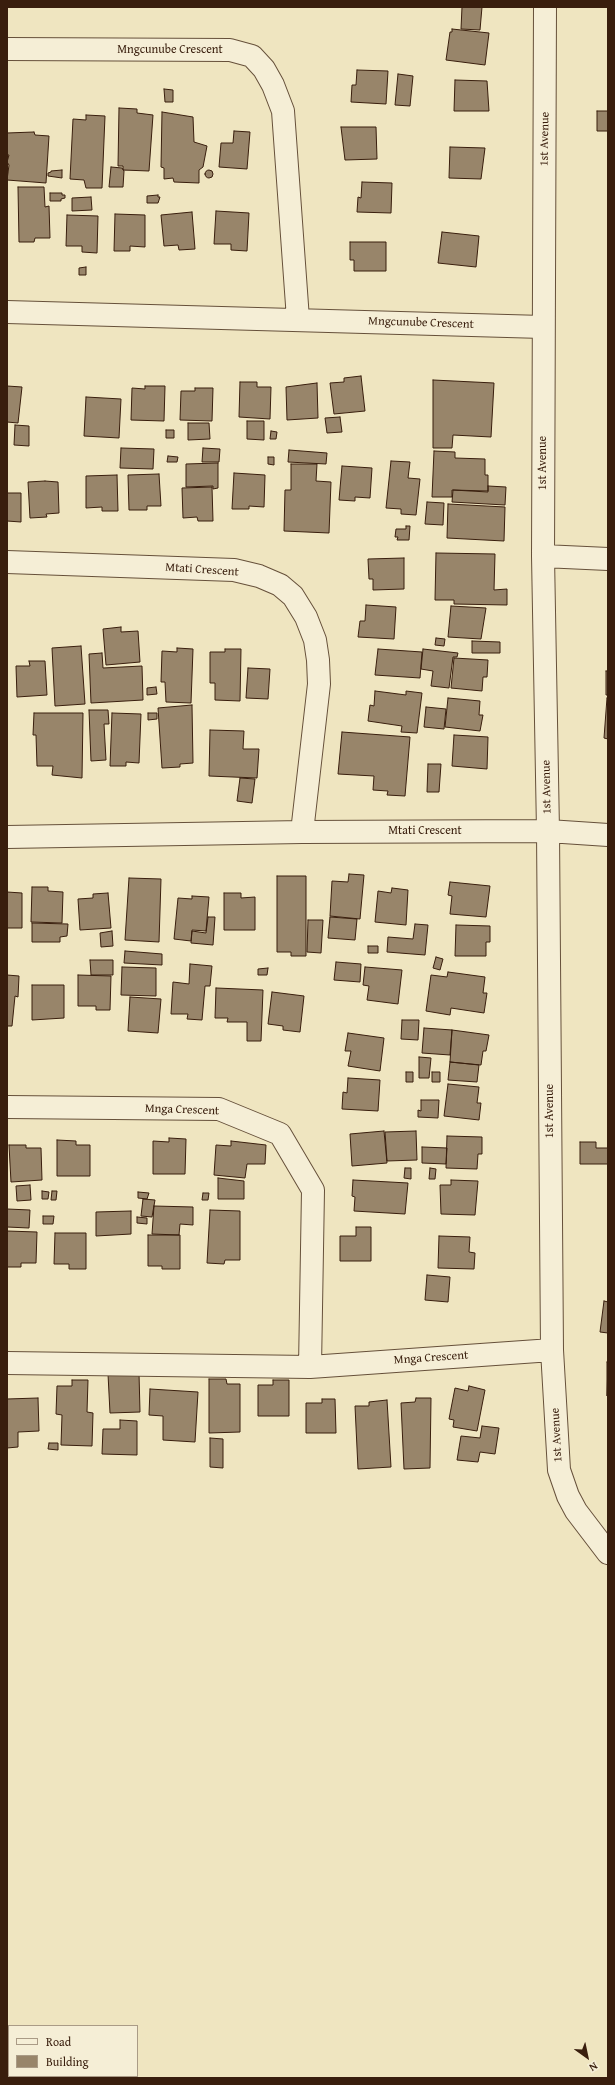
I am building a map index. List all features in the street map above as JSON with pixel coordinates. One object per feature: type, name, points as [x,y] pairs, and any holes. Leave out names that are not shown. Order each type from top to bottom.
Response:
[{"type":"street","name":"1st Avenue","points":[[545,7],[543,556],[548,831],[552,1350],[558,1470],[568,1496],[576,1511],[608,1553]]},
{"type":"street","name":"Mngcunube Crescent","points":[[7,49],[230,50],[252,56],[264,69],[273,85],[283,111],[298,319]]},
{"type":"street","name":"Mngcunube Crescent","points":[[7,312],[543,327]]},
{"type":"street","points":[[543,556],[608,559]]},
{"type":"street","name":"Mtati Crescent","points":[[7,562],[234,570],[259,576],[280,585],[293,596],[306,617],[315,640],[319,684],[302,832]]},
{"type":"street","name":"Mtati Crescent","points":[[7,837],[302,832],[548,831],[608,835]]},
{"type":"street","name":"Mnga Crescent","points":[[7,1107],[219,1109],[280,1134],[313,1190],[310,1367]]},
{"type":"street","name":"Mnga Crescent","points":[[7,1363],[310,1367],[552,1350]]},
{"type":"building","points":[[462,7],[482,7],[480,30],[461,29]]},
{"type":"building","points":[[452,29],[489,33],[485,65],[446,60],[450,32],[452,32]]},
{"type":"building","points":[[357,70],[388,71],[386,104],[351,102],[352,85],[356,85]]},
{"type":"building","points":[[398,74],[413,76],[410,106],[395,105]]},
{"type":"building","points":[[455,80],[487,81],[489,111],[454,111]]},
{"type":"building","points":[[164,89],[173,90],[173,102],[165,102]]},
{"type":"building","points":[[119,108],[137,109],[137,113],[153,115],[149,171],[123,170],[123,166],[118,166]]},
{"type":"building","points":[[597,111],[608,111],[608,131],[597,131]]},
{"type":"building","points":[[162,112],[193,117],[194,142],[207,146],[203,167],[199,170],[199,183],[174,182],[173,178],[164,179],[164,168],[161,167]]},
{"type":"building","points":[[86,115],[105,116],[102,188],[86,188],[84,180],[70,179],[73,119],[86,120]]},
{"type":"building","points":[[341,127],[376,127],[377,159],[345,160]]},
{"type":"building","points":[[234,131],[250,132],[247,169],[219,167],[221,143],[233,143]]},
{"type":"building","points":[[34,132],[35,135],[49,136],[46,183],[7,180],[9,165],[7,162],[9,155],[7,155],[7,133]]},
{"type":"building","points":[[450,147],[485,148],[481,179],[449,178]]},
{"type":"building","points":[[111,167],[122,168],[124,171],[123,187],[109,187]]},
{"type":"building","points":[[62,170],[62,178],[48,176],[48,173],[51,171]]},
{"type":"building","points":[[207,170],[211,170],[213,174],[211,178],[207,178],[205,176],[205,172]]},
{"type":"building","points":[[362,182],[392,183],[391,213],[357,212],[358,197],[361,198]]},
{"type":"building","points":[[18,187],[44,187],[45,207],[49,206],[50,238],[35,238],[34,242],[19,242]]},
{"type":"building","points":[[50,193],[62,193],[62,195],[65,195],[65,198],[61,199],[61,201],[50,201]]},
{"type":"building","points":[[158,195],[158,197],[160,197],[158,203],[147,203],[147,196]]},
{"type":"building","points":[[91,197],[92,210],[72,211],[72,198]]},
{"type":"building","points":[[216,211],[249,213],[247,251],[231,250],[231,244],[214,244]]},
{"type":"building","points":[[192,212],[195,249],[179,250],[178,245],[164,246],[161,215]]},
{"type":"building","points":[[115,214],[145,215],[145,247],[130,246],[130,251],[114,251]]},
{"type":"building","points":[[67,215],[98,216],[97,253],[82,252],[82,246],[66,246]]},
{"type":"building","points":[[442,232],[479,236],[476,267],[438,263]]},
{"type":"building","points":[[350,242],[386,242],[386,271],[354,271],[354,260],[350,260]]},
{"type":"building","points":[[86,267],[86,275],[79,275],[79,268]]},
{"type":"building","points":[[361,376],[365,411],[334,414],[330,383],[344,382],[344,378]]},
{"type":"building","points":[[433,380],[494,383],[491,437],[453,435],[452,448],[433,448]]},
{"type":"building","points":[[240,382],[257,382],[257,387],[271,387],[270,419],[239,417]]},
{"type":"building","points":[[317,383],[318,418],[287,420],[286,387]]},
{"type":"building","points":[[7,386],[22,387],[18,423],[7,422]]},
{"type":"building","points":[[145,386],[165,386],[164,421],[131,420],[132,388],[145,389]]},
{"type":"building","points":[[195,388],[213,388],[212,421],[180,420],[181,391],[195,391]]},
{"type":"building","points":[[86,397],[121,399],[119,438],[84,436]]},
{"type":"building","points":[[340,417],[342,432],[327,433],[325,418]]},
{"type":"building","points":[[247,421],[264,421],[264,440],[247,439]]},
{"type":"building","points":[[188,423],[209,423],[210,439],[188,440]]},
{"type":"building","points":[[15,425],[29,426],[29,446],[14,445]]},
{"type":"building","points":[[166,430],[174,430],[174,438],[166,438]]},
{"type":"building","points":[[271,431],[277,432],[276,439],[270,439]]},
{"type":"building","points":[[121,448],[154,449],[153,469],[120,468]]},
{"type":"building","points":[[203,448],[220,449],[219,462],[202,462]]},
{"type":"building","points":[[289,450],[327,453],[326,464],[288,462]]},
{"type":"building","points":[[434,451],[455,452],[455,458],[485,459],[485,475],[488,475],[488,491],[452,490],[452,497],[432,497]]},
{"type":"building","points":[[168,456],[178,457],[177,462],[167,462]]},
{"type":"building","points":[[268,457],[274,457],[274,465],[268,464]]},
{"type":"building","points":[[391,461],[410,462],[408,478],[420,479],[416,515],[401,514],[401,509],[386,508]]},
{"type":"building","points":[[218,463],[218,488],[213,489],[213,486],[186,487],[186,464]]},
{"type":"building","points":[[291,464],[317,464],[316,481],[331,482],[329,533],[284,531],[285,490],[291,490]]},
{"type":"building","points":[[342,466],[372,468],[370,498],[355,497],[355,501],[339,500]]},
{"type":"building","points":[[234,473],[265,475],[264,507],[249,506],[249,509],[232,509]]},
{"type":"building","points":[[159,474],[161,506],[147,506],[147,510],[129,510],[128,475]]},
{"type":"building","points":[[117,475],[118,511],[102,511],[102,507],[86,508],[86,476]]},
{"type":"building","points":[[28,482],[58,482],[59,513],[46,514],[47,517],[30,518]]},
{"type":"building","points":[[488,486],[506,487],[505,505],[452,502],[453,490],[488,492]]},
{"type":"building","points":[[212,487],[213,521],[198,521],[197,517],[183,518],[182,488]]},
{"type":"building","points":[[7,493],[21,493],[21,522],[7,521]]},
{"type":"building","points":[[427,502],[444,503],[443,525],[425,524]]},
{"type":"building","points":[[448,504],[505,507],[504,541],[447,538]]},
{"type":"building","points":[[406,526],[410,526],[409,540],[397,540],[398,537],[395,537],[396,529],[406,529]]},
{"type":"building","points":[[436,553],[495,554],[494,590],[507,589],[507,605],[454,604],[454,600],[435,600]]},
{"type":"building","points":[[404,558],[404,589],[373,590],[373,579],[369,579],[368,559]]},
{"type":"building","points":[[366,605],[396,607],[394,639],[358,637],[360,621],[365,621]]},
{"type":"building","points":[[451,606],[486,608],[481,639],[448,637]]},
{"type":"building","points":[[121,627],[121,632],[138,631],[140,662],[106,665],[103,629]]},
{"type":"building","points":[[436,638],[445,639],[444,646],[435,645]]},
{"type":"building","points":[[472,641],[500,642],[500,653],[472,653]]},
{"type":"building","points":[[81,646],[85,704],[55,706],[52,648]]},
{"type":"building","points":[[177,648],[193,649],[191,703],[166,702],[165,682],[161,682],[162,651],[177,652]]},
{"type":"building","points":[[225,649],[241,649],[240,701],[215,700],[215,683],[210,683],[210,652],[225,652]]},
{"type":"building","points":[[378,649],[422,652],[420,678],[375,675]]},
{"type":"building","points":[[423,649],[458,653],[457,657],[453,657],[449,688],[431,686],[433,671],[421,669]]},
{"type":"building","points":[[102,653],[103,668],[142,666],[143,700],[91,703],[89,654]]},
{"type":"building","points":[[454,658],[488,660],[487,677],[483,677],[482,691],[451,688]]},
{"type":"building","points":[[29,661],[45,661],[47,695],[17,697],[16,666],[30,666]]},
{"type":"building","points":[[248,668],[270,669],[268,699],[246,698]]},
{"type":"building","points":[[606,671],[608,671],[608,695],[606,695]]},
{"type":"building","points":[[156,687],[157,694],[147,695],[147,688]]},
{"type":"building","points":[[375,691],[406,695],[406,691],[422,693],[417,733],[401,732],[402,726],[368,721],[370,705],[374,706]]},
{"type":"building","points":[[448,698],[480,701],[479,715],[483,715],[480,731],[445,727]]},
{"type":"building","points":[[608,698],[608,739],[604,738]]},
{"type":"building","points":[[192,705],[193,763],[180,764],[180,767],[162,768],[158,708]]},
{"type":"building","points":[[426,707],[446,709],[444,729],[424,727]]},
{"type":"building","points":[[89,710],[108,710],[109,724],[104,724],[106,760],[91,761]]},
{"type":"building","points":[[34,713],[83,713],[82,778],[52,775],[53,766],[37,766],[36,735],[33,735]]},
{"type":"building","points":[[112,713],[141,714],[139,763],[126,762],[126,766],[110,766]]},
{"type":"building","points":[[148,713],[157,713],[157,719],[148,720]]},
{"type":"building","points":[[210,730],[244,731],[243,749],[259,749],[257,778],[209,776]]},
{"type":"building","points":[[342,732],[410,737],[405,796],[387,795],[388,791],[373,790],[374,776],[338,774]]},
{"type":"building","points":[[454,735],[488,737],[487,769],[452,766]]},
{"type":"building","points":[[428,764],[441,764],[439,792],[427,792]]},
{"type":"building","points":[[240,778],[255,779],[252,803],[237,801]]},
{"type":"building","points":[[349,874],[364,875],[360,919],[330,916],[332,881],[348,882]]},
{"type":"building","points":[[277,876],[306,876],[306,956],[291,956],[291,952],[277,952]]},
{"type":"building","points":[[129,878],[161,879],[159,942],[125,940]]},
{"type":"building","points":[[450,882],[490,886],[486,917],[450,914],[452,896],[448,895]]},
{"type":"building","points":[[32,887],[48,887],[48,891],[63,892],[62,923],[31,922]]},
{"type":"building","points":[[392,888],[408,890],[406,925],[375,922],[378,891],[391,893]]},
{"type":"building","points":[[7,892],[22,893],[22,928],[7,928]]},
{"type":"building","points":[[108,893],[111,928],[80,930],[78,899],[93,898],[93,894]]},
{"type":"building","points":[[224,893],[241,893],[241,898],[255,897],[255,930],[224,930]]},
{"type":"building","points":[[192,896],[209,897],[206,931],[192,930],[191,941],[174,939],[178,898],[192,899]]},
{"type":"building","points":[[208,917],[215,917],[213,945],[191,943],[192,931],[206,933]]},
{"type":"building","points":[[330,917],[357,919],[355,940],[328,938]]},
{"type":"building","points":[[308,920],[323,920],[321,953],[307,952]]},
{"type":"building","points":[[32,923],[68,924],[67,936],[60,937],[60,942],[32,942]]},
{"type":"building","points":[[415,924],[428,925],[425,955],[387,952],[388,937],[413,939]]},
{"type":"building","points":[[456,925],[490,926],[490,942],[486,942],[486,956],[455,956]]},
{"type":"building","points":[[112,931],[113,946],[101,947],[100,933]]},
{"type":"building","points":[[368,946],[378,946],[378,953],[368,953]]},
{"type":"building","points":[[125,951],[162,954],[162,965],[124,963]]},
{"type":"building","points":[[436,957],[443,959],[440,970],[433,968]]},
{"type":"building","points":[[90,960],[113,960],[113,975],[91,975]]},
{"type":"building","points":[[336,962],[361,964],[360,982],[334,980]]},
{"type":"building","points":[[190,964],[212,966],[210,986],[205,986],[202,1020],[187,1019],[188,1014],[171,1014],[173,982],[189,984]]},
{"type":"building","points":[[122,967],[156,968],[156,996],[121,995]]},
{"type":"building","points":[[365,967],[402,970],[398,1004],[367,1000],[369,986],[363,985]]},
{"type":"building","points":[[268,968],[267,975],[258,975],[258,969]]},
{"type":"building","points":[[448,972],[485,977],[483,993],[487,993],[484,1013],[451,1008],[450,1015],[426,1011],[431,975],[447,977]]},
{"type":"building","points":[[7,975],[19,976],[18,997],[15,996],[12,1026],[7,1026]]},
{"type":"building","points":[[78,975],[111,976],[110,1010],[96,1010],[96,1006],[78,1006]]},
{"type":"building","points":[[32,985],[64,985],[64,1018],[32,1020]]},
{"type":"building","points":[[216,988],[263,990],[261,1041],[247,1041],[247,1022],[227,1022],[228,1018],[215,1018]]},
{"type":"building","points":[[272,992],[304,996],[300,1032],[283,1030],[283,1026],[268,1024]]},
{"type":"building","points":[[130,997],[161,999],[158,1033],[128,1031]]},
{"type":"building","points":[[402,1020],[419,1020],[418,1040],[401,1039]]},
{"type":"building","points":[[424,1028],[452,1030],[450,1055],[422,1053]]},
{"type":"building","points":[[452,1030],[489,1035],[486,1051],[483,1051],[481,1065],[450,1062]]},
{"type":"building","points":[[348,1033],[384,1038],[380,1071],[348,1066],[351,1051],[345,1051]]},
{"type":"building","points":[[419,1057],[431,1058],[429,1078],[419,1078]]},
{"type":"building","points":[[450,1062],[479,1065],[477,1082],[448,1080]]},
{"type":"building","points":[[406,1072],[413,1072],[413,1082],[406,1082]]},
{"type":"building","points":[[432,1072],[440,1072],[440,1082],[432,1082]]},
{"type":"building","points":[[348,1078],[380,1080],[378,1111],[342,1109],[343,1092],[347,1093]]},
{"type":"building","points":[[448,1084],[479,1087],[477,1103],[481,1103],[479,1120],[444,1116]]},
{"type":"building","points":[[421,1100],[439,1100],[438,1118],[418,1117],[418,1110],[421,1111]]},
{"type":"building","points":[[384,1131],[387,1163],[352,1166],[350,1134]]},
{"type":"building","points":[[416,1131],[417,1160],[387,1161],[385,1132]]},
{"type":"building","points":[[447,1136],[482,1137],[482,1154],[478,1154],[477,1169],[446,1168]]},
{"type":"building","points":[[169,1138],[186,1139],[185,1174],[153,1174],[153,1141],[169,1142]]},
{"type":"building","points":[[57,1140],[76,1141],[76,1145],[90,1145],[90,1176],[57,1176]]},
{"type":"building","points":[[231,1141],[266,1145],[265,1164],[247,1164],[245,1178],[214,1175],[216,1145],[231,1146]]},
{"type":"building","points":[[580,1142],[596,1142],[596,1148],[608,1148],[608,1164],[580,1164]]},
{"type":"building","points":[[9,1145],[26,1145],[26,1148],[41,1148],[42,1180],[11,1182]]},
{"type":"building","points":[[422,1147],[447,1148],[446,1164],[422,1163]]},
{"type":"building","points":[[405,1168],[411,1168],[411,1179],[404,1178]]},
{"type":"building","points":[[430,1168],[436,1169],[435,1179],[429,1179]]},
{"type":"building","points":[[218,1178],[244,1181],[244,1199],[218,1199]]},
{"type":"building","points":[[353,1180],[408,1183],[405,1214],[354,1211],[355,1197],[352,1196]]},
{"type":"building","points":[[451,1180],[478,1181],[475,1215],[441,1214],[440,1185],[451,1185]]},
{"type":"building","points":[[30,1185],[31,1200],[17,1201],[16,1186]]},
{"type":"building","points":[[42,1191],[49,1192],[48,1199],[42,1199]]},
{"type":"building","points":[[52,1191],[57,1191],[56,1200],[51,1200]]},
{"type":"building","points":[[138,1192],[149,1193],[147,1199],[138,1198]]},
{"type":"building","points":[[203,1193],[209,1193],[208,1200],[202,1200]]},
{"type":"building","points":[[143,1199],[155,1200],[152,1217],[141,1216]]},
{"type":"building","points":[[154,1206],[193,1207],[193,1225],[180,1224],[179,1235],[152,1234]]},
{"type":"building","points":[[7,1209],[30,1210],[29,1228],[7,1227]]},
{"type":"building","points":[[210,1210],[240,1211],[240,1260],[225,1260],[224,1264],[207,1263]]},
{"type":"building","points":[[131,1211],[131,1234],[96,1236],[96,1212]]},
{"type":"building","points":[[43,1216],[54,1216],[53,1224],[43,1224]]},
{"type":"building","points":[[137,1217],[147,1218],[147,1224],[137,1223]]},
{"type":"building","points":[[356,1227],[371,1227],[371,1261],[340,1261],[340,1236],[356,1236]]},
{"type":"building","points":[[7,1231],[37,1232],[36,1263],[21,1263],[21,1267],[7,1267]]},
{"type":"building","points":[[55,1233],[86,1233],[86,1269],[69,1269],[69,1264],[54,1264]]},
{"type":"building","points":[[148,1235],[180,1235],[180,1269],[162,1269],[162,1266],[148,1266]]},
{"type":"building","points":[[439,1236],[470,1237],[469,1252],[475,1253],[474,1269],[438,1268]]},
{"type":"building","points":[[427,1275],[450,1277],[448,1302],[425,1300]]},
{"type":"building","points":[[604,1301],[608,1302],[608,1333],[600,1332]]},
{"type":"building","points":[[607,1362],[608,1362],[607,1396]]},
{"type":"building","points":[[139,1373],[140,1412],[110,1413],[108,1374]]},
{"type":"building","points":[[209,1379],[226,1379],[227,1384],[240,1384],[240,1432],[209,1433]]},
{"type":"building","points":[[72,1380],[88,1380],[87,1412],[93,1413],[92,1446],[61,1445],[62,1415],[56,1414],[57,1386],[72,1386]]},
{"type":"building","points":[[273,1380],[289,1380],[289,1416],[258,1416],[258,1385],[273,1385]]},
{"type":"building","points":[[469,1386],[485,1390],[477,1431],[453,1427],[454,1420],[449,1419],[455,1388],[468,1391]]},
{"type":"building","points":[[150,1389],[198,1392],[195,1442],[163,1440],[163,1416],[149,1415]]},
{"type":"building","points":[[38,1398],[39,1431],[18,1432],[18,1447],[7,1448],[7,1399]]},
{"type":"building","points":[[416,1398],[431,1398],[430,1468],[404,1469],[401,1403],[415,1402]]},
{"type":"building","points":[[322,1399],[335,1399],[336,1433],[306,1433],[306,1403],[322,1403]]},
{"type":"building","points":[[387,1400],[391,1467],[358,1469],[355,1406],[369,1406],[369,1402]]},
{"type":"building","points":[[120,1420],[137,1421],[137,1455],[102,1454],[103,1429],[120,1429]]},
{"type":"building","points":[[482,1426],[499,1428],[495,1454],[480,1452],[478,1462],[457,1460],[461,1436],[480,1438]]},
{"type":"building","points":[[210,1438],[223,1439],[223,1468],[210,1467]]},
{"type":"building","points":[[49,1443],[58,1443],[58,1450],[48,1449]]}]
